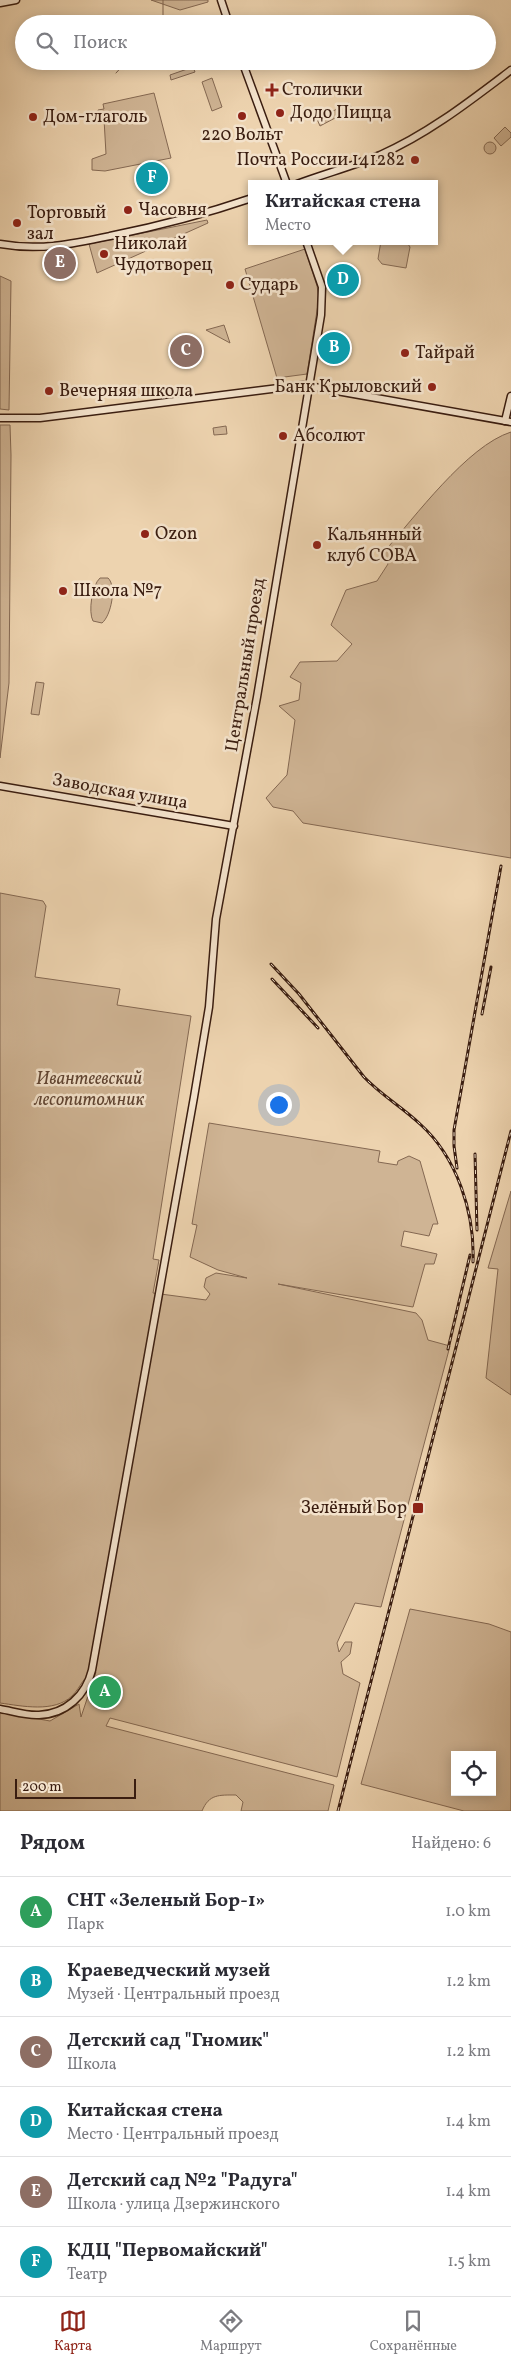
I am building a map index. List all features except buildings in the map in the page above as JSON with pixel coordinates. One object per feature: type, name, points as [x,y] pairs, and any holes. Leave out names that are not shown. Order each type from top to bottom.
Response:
[{"type":"main road","points":[[0,3],[16,0]]},
{"type":"main road","points":[[221,0],[226,15]]},
{"type":"main road","points":[[245,70],[286,180]]},
{"type":"main road","points":[[308,180],[374,157],[406,141],[460,108],[511,70]]},
{"type":"main road","points":[[0,244],[28,249],[78,243],[189,219],[248,199]]},
{"type":"main road","name":"Центральный проезд","points":[[0,1709],[39,1715],[58,1710],[72,1704],[90,1681],[136,1434],[161,1277],[194,1097],[209,1007],[214,930],[234,826],[323,298],[320,278],[308,245]]},
{"type":"main road","points":[[0,418],[40,418],[309,385],[508,421],[511,396]]},
{"type":"main road","name":"Заводская улица","points":[[0,786],[234,826]]},
{"type":"green space","points":[[151,0],[208,0],[208,2],[180,10]]},
{"type":"green space","points":[[184,70],[194,70],[195,72],[171,80],[170,75]]},
{"type":"green space","points":[[212,78],[222,107],[212,111],[202,82]]},
{"type":"green space","points":[[154,93],[171,158],[105,171],[92,170],[92,159],[106,154],[104,119],[98,119],[98,110],[104,109],[103,104]]},
{"type":"green space","points":[[349,103],[352,109],[320,126],[317,119]]},
{"type":"green space","points":[[505,127],[511,133],[511,137],[501,146],[494,138]]},
{"type":"green space","points":[[488,142],[492,142],[496,148],[492,154],[488,154],[484,150],[484,146]]},
{"type":"green space","points":[[207,220],[208,223],[97,273],[89,244]]},
{"type":"green space","points":[[380,245],[409,245],[410,247],[406,268],[382,264],[378,259]]},
{"type":"green space","points":[[305,249],[319,298],[307,374],[277,378],[245,269]]},
{"type":"green space","points":[[0,276],[11,281],[9,410],[0,409]]},
{"type":"green space","points":[[224,325],[230,343],[206,330]]},
{"type":"green space","points":[[0,425],[10,425],[11,455],[9,683],[0,758]]},
{"type":"green space","points":[[226,426],[227,434],[214,435],[213,428]]},
{"type":"green space","points":[[511,432],[511,858],[303,823],[293,811],[273,807],[266,798],[287,775],[295,720],[279,706],[299,700],[301,683],[290,677],[300,662],[337,661],[352,644],[331,625],[346,590],[377,581],[388,564],[383,553],[443,484],[477,452],[494,440]]},
{"type":"green space","points":[[100,578],[108,578],[112,587],[112,601],[108,614],[102,623],[93,621],[91,611],[93,592]]},
{"type":"green space","points":[[36,682],[44,683],[39,715],[31,714]]},
{"type":"green space","name":"Ивантеевский лесопитомник","points":[[0,893],[43,901],[46,906],[35,977],[120,989],[117,1005],[191,1016],[153,1259],[159,1260],[153,1293],[206,1300],[210,1294],[204,1287],[206,1278],[216,1273],[247,1278],[218,1270],[190,1257],[197,1225],[192,1224],[209,1123],[380,1151],[378,1162],[397,1165],[398,1161],[409,1156],[420,1161],[438,1224],[433,1224],[429,1236],[404,1231],[401,1246],[437,1254],[434,1264],[425,1264],[413,1307],[278,1284],[416,1313],[422,1320],[428,1340],[450,1346],[381,1607],[355,1603],[337,1643],[339,1652],[345,1642],[352,1642],[350,1654],[341,1662],[343,1674],[360,1683],[337,1777],[110,1718],[106,1726],[334,1785],[328,1811],[241,1811],[243,1802],[236,1795],[230,1795],[211,1798],[202,1811],[0,1811],[0,1712],[50,1721],[79,1704],[81,1717],[96,1672],[85,1679],[72,1696],[56,1705],[38,1707],[0,1703]]},
{"type":"green space","points":[[511,1191],[511,1395],[486,1378],[498,1269],[488,1268]]},
{"type":"green space","points":[[410,1609],[489,1624],[511,1632],[511,1811],[464,1811],[361,1784]]},
{"type":"waterway","points":[[163,0],[163,15]]},
{"type":"waterway","points":[[116,73],[119,70]]},
{"type":"railway","points":[[457,1168],[454,1130],[501,866]]},
{"type":"railway","points":[[271,964],[299,994],[364,1077],[377,1090],[420,1124],[433,1137],[444,1153],[454,1169],[467,1206],[471,1224],[473,1262]]},
{"type":"railway","points":[[482,1014],[491,967]]},
{"type":"railway","points":[[272,979],[318,1028]]},
{"type":"railway","points":[[338,1811],[511,1131]]},
{"type":"railway","points":[[475,1154],[477,1230]]},
{"type":"railway","points":[[448,1349],[470,1255]]},
{"type":"place","name":"Столички","points":[[272,90]]},
{"type":"place","name":"Додо Пицца","points":[[280,113]]},
{"type":"place","name":"220 Вольт","points":[[242,116]]},
{"type":"place","name":"Дом-глаголь","points":[[33,117]]},
{"type":"place","name":"Почта России 141282","points":[[415,160]]},
{"type":"place","name":"КДЦ \"Первомайский\"","points":[[152,178]]},
{"type":"place","name":"Часовня","points":[[128,210]]},
{"type":"place","name":"Торговый зал","points":[[17,223]]},
{"type":"place","name":"Николай Чудотворец","points":[[104,254]]},
{"type":"place","name":"Детский сад №2 \"Радуга\"","points":[[60,263]]},
{"type":"place","name":"Китайская стена","points":[[343,280]]},
{"type":"place","name":"Сударь","points":[[230,285]]},
{"type":"place","name":"Краеведческий музей","points":[[334,348]]},
{"type":"place","name":"Детский сад \"Гномик\"","points":[[186,351]]},
{"type":"place","name":"Тайрай","points":[[405,353]]},
{"type":"place","name":"Банк Крыловский","points":[[432,387]]},
{"type":"place","name":"Вечерняя школа","points":[[49,391]]},
{"type":"place","name":"Абсолют","points":[[283,436]]},
{"type":"place","name":"Ozon","points":[[145,534]]},
{"type":"place","name":"Кальянный клуб СОВА","points":[[317,545]]},
{"type":"place","name":"Школа №7","points":[[63,591]]},
{"type":"place","name":"Зелёный Бор","points":[[418,1508]]},
{"type":"place","name":"СНТ «Зеленый Бор-1»","points":[[105,1692]]}]
